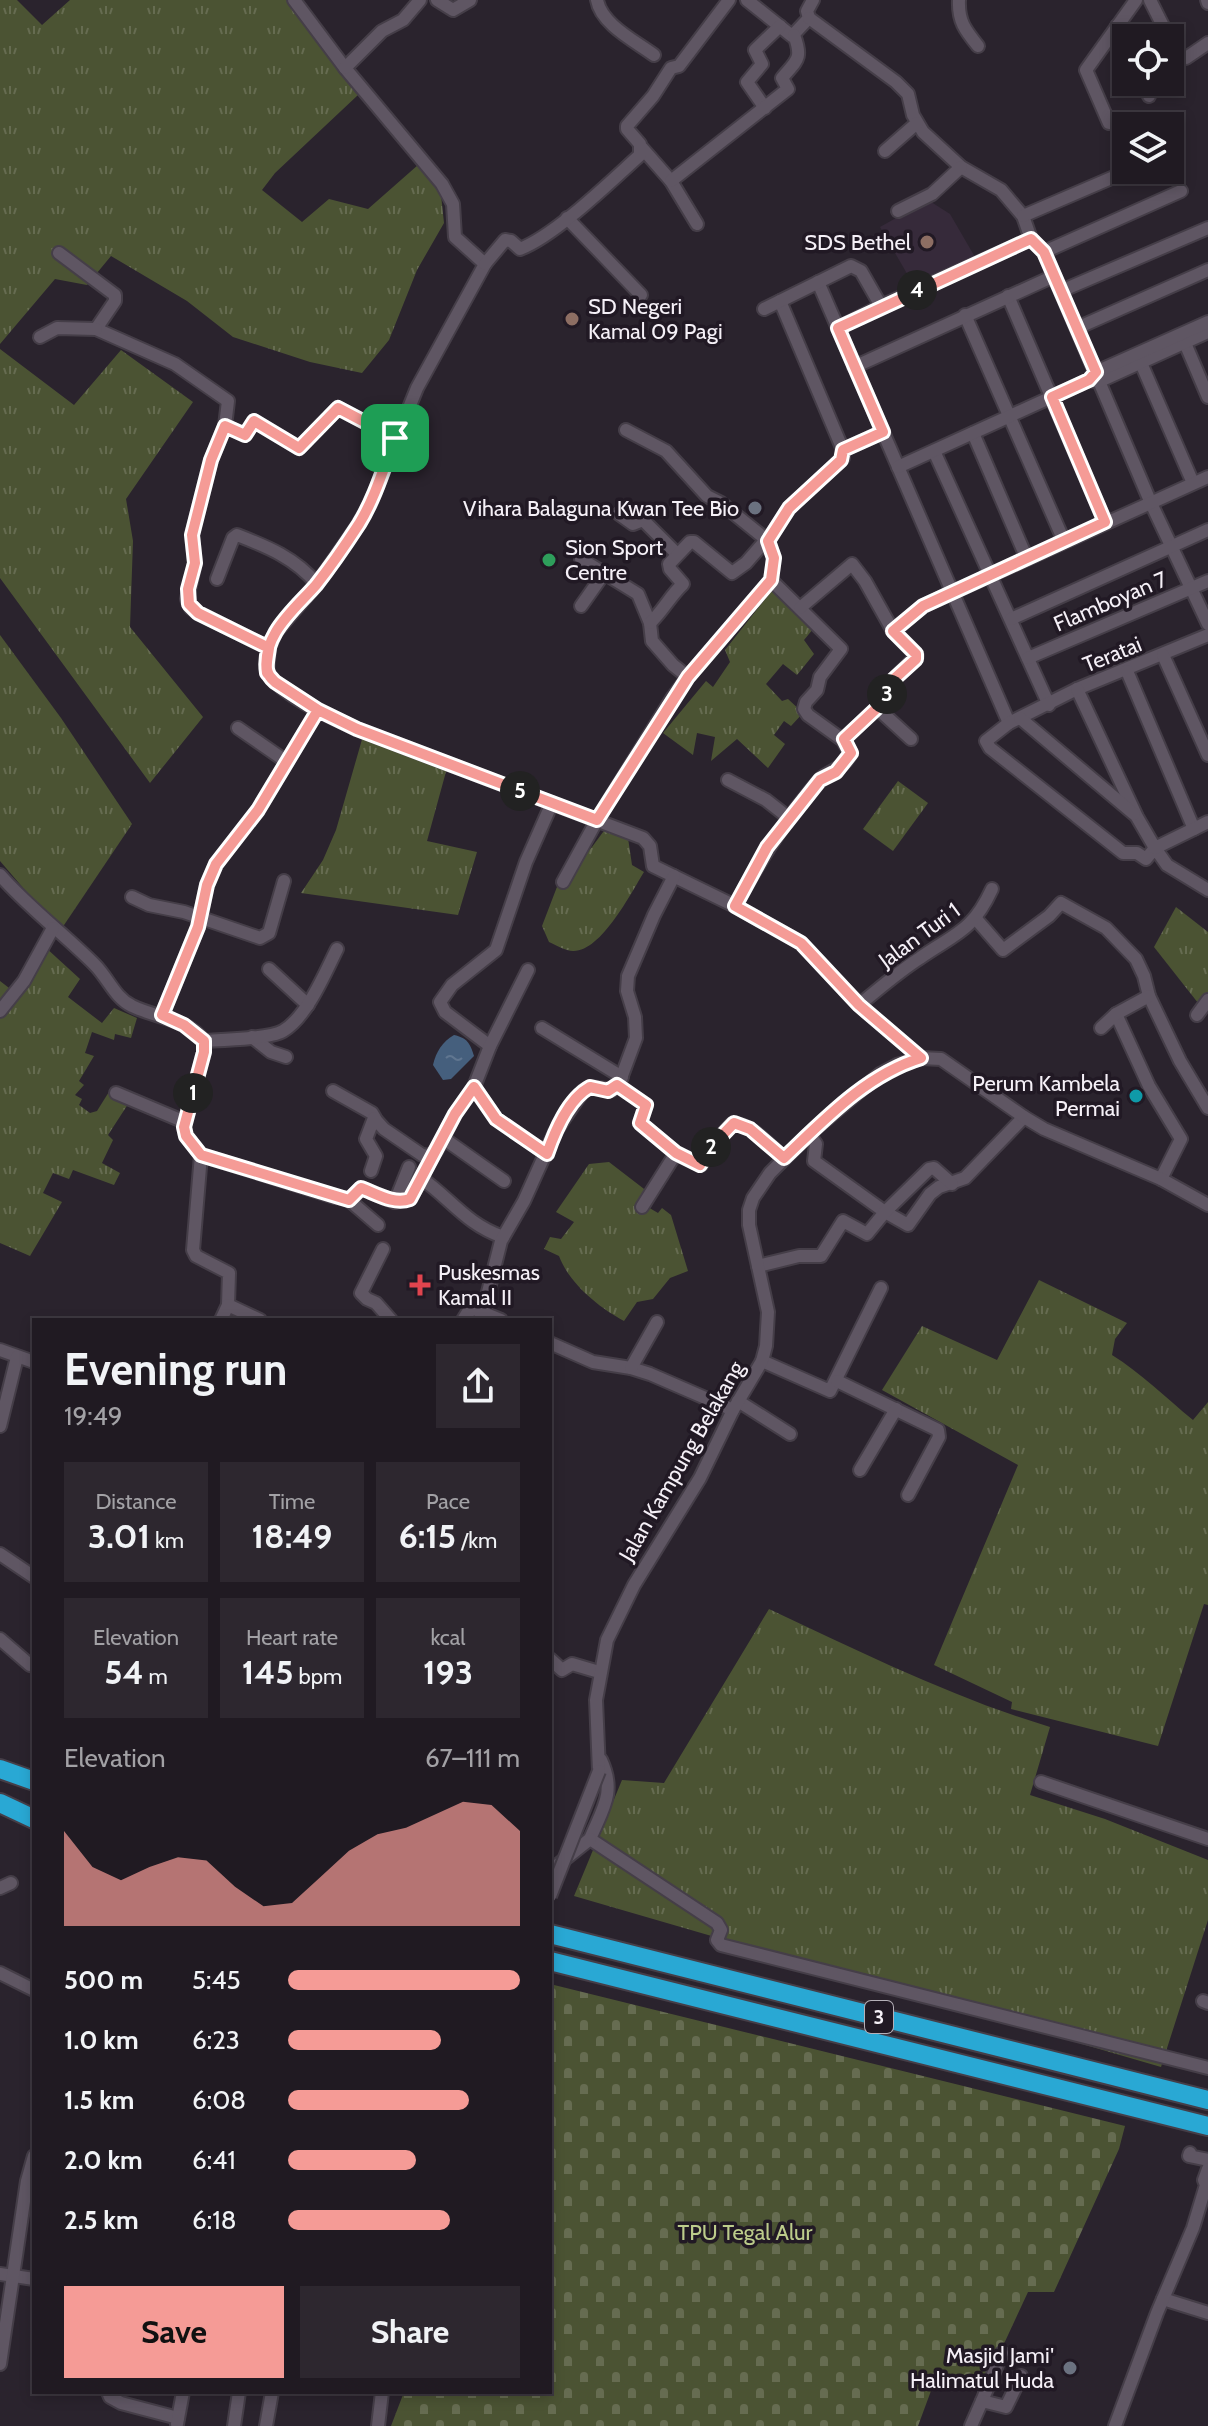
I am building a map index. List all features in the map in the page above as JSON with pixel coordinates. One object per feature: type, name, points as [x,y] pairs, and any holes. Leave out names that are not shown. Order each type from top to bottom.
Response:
[{"type":"highway","points":[[0,1769],[32,1780]]},
{"type":"highway","points":[[0,1806],[32,1818]]},
{"type":"highway","points":[[0,1819],[32,1826]]},
{"type":"highway","name":"3","points":[[552,1935],[1208,2100]]},
{"type":"highway","name":"3","points":[[552,1962],[1208,2126]]},
{"type":"street","points":[[294,0],[345,68],[442,184],[453,204],[455,237],[485,264]]},
{"type":"street","points":[[345,68],[382,31],[403,20],[420,0]]},
{"type":"street","points":[[437,0],[453,10],[470,0]]},
{"type":"street","points":[[697,224],[671,181],[627,126],[653,96],[671,68],[679,66],[729,0]]},
{"type":"street","points":[[671,181],[788,89],[782,78],[798,61],[794,35],[747,0]]},
{"type":"street","points":[[813,0],[807,11],[809,18],[896,82],[910,99],[917,123],[937,147],[961,167],[1001,190],[1023,216],[1031,239],[1044,252],[1095,378],[1208,624]]},
{"type":"street","points":[[959,0],[958,15],[962,27],[978,46]]},
{"type":"street","points":[[1118,24],[1136,0]]},
{"type":"street","points":[[1150,0],[1162,24]]},
{"type":"street","points":[[594,2],[613,25],[654,55]]},
{"type":"street","points":[[794,35],[809,18]]},
{"type":"street","points":[[765,108],[747,82],[762,64],[755,50],[780,26]]},
{"type":"street","points":[[1109,123],[1086,70],[1112,33]]},
{"type":"street","points":[[1184,58],[1208,43]]},
{"type":"street","points":[[885,151],[917,123]]},
{"type":"street","points":[[642,148],[640,155],[567,218],[522,249],[505,240],[485,264],[437,349],[395,438],[370,504],[317,584],[283,622],[269,648],[266,669],[270,678],[318,710],[357,729],[644,839],[650,846],[651,865],[801,943],[859,1005],[921,1058],[947,1062],[1024,1117],[1079,1146],[1161,1179],[1208,1205]]},
{"type":"street","points":[[898,211],[932,194],[961,167]]},
{"type":"street","points":[[1023,216],[1112,178]]},
{"type":"street","points":[[1044,252],[1181,191]]},
{"type":"street","points":[[567,218],[641,295]]},
{"type":"street","points":[[1061,291],[1208,228]]},
{"type":"street","points":[[838,328],[1031,239]]},
{"type":"street","points":[[59,253],[115,295],[115,301],[96,329]]},
{"type":"street","points":[[764,309],[851,266],[861,271],[881,306]]},
{"type":"street","points":[[1077,328],[1208,270]]},
{"type":"street","points":[[854,367],[1054,276]]},
{"type":"street","points":[[818,282],[953,594],[1020,718],[1137,817]]},
{"type":"street","points":[[1008,296],[1105,522]]},
{"type":"street","points":[[650,623],[683,584],[669,566],[690,542],[732,573],[767,540],[789,508],[843,458],[843,450],[780,301]]},
{"type":"street","points":[[965,315],[1064,541]]},
{"type":"street","points":[[898,467],[1095,378],[1208,322]]},
{"type":"street","points":[[40,337],[57,328],[96,329],[175,364],[227,398],[229,404],[225,426],[211,460],[192,535],[195,563],[187,599],[191,608],[198,613],[269,648]]},
{"type":"street","points":[[1095,378],[1141,363],[1208,332]]},
{"type":"street","points":[[1185,343],[1208,397]]},
{"type":"street","points":[[1141,363],[1193,483]]},
{"type":"street","points":[[225,426],[245,435],[254,421],[299,448],[338,408],[395,438]]},
{"type":"street","points":[[563,882],[597,820],[688,677],[771,580],[774,558],[767,540],[721,503],[707,496],[666,451],[626,430]]},
{"type":"street","points":[[843,450],[883,432]]},
{"type":"street","points":[[973,433],[1027,559]]},
{"type":"street","points":[[934,451],[1049,705]]},
{"type":"street","points":[[893,631],[923,606],[1208,477]]},
{"type":"street","points":[[619,514],[633,524],[643,520],[677,554]]},
{"type":"street","points":[[1011,619],[1208,530]]},
{"type":"street","points":[[217,579],[233,538],[237,535],[281,554],[317,584]]},
{"type":"street","points":[[581,559],[638,594],[650,623],[654,644],[688,677]]},
{"type":"street","points":[[800,608],[852,564],[893,631],[917,656],[893,680],[877,708],[844,741]]},
{"type":"street","points":[[581,606],[605,572]]},
{"type":"street","points":[[735,906],[767,847],[823,777],[836,772],[851,753],[844,741],[804,709],[817,690],[820,677],[842,651],[771,580]]},
{"type":"street","name":"Flamboyan 7","points":[[1028,658],[1208,581]]},
{"type":"street","points":[[1204,636],[1208,652]]},
{"type":"street","name":"Teratai","points":[[1020,718],[1077,689],[1127,671],[1204,636]]},
{"type":"street","points":[[1163,655],[1208,755]]},
{"type":"street","points":[[1127,671],[1194,829]]},
{"type":"street","points":[[1077,689],[1137,817],[1162,861],[1208,890]]},
{"type":"street","points":[[877,708],[911,739]]},
{"type":"street","points":[[162,1015],[201,920],[207,885],[216,864],[258,810],[318,710]]},
{"type":"street","points":[[1020,718],[988,739],[990,748],[1123,853],[1137,853],[1146,859],[1155,848],[1208,822]]},
{"type":"street","points":[[238,728],[287,762]]},
{"type":"street","points":[[728,780],[766,800],[789,818]]},
{"type":"street","points":[[490,1046],[445,1012],[440,1002],[452,985],[496,950],[526,862],[552,803]]},
{"type":"street","points":[[0,875],[22,900],[97,967],[119,997],[132,1006],[184,1025],[204,1041],[281,1033],[308,1005],[337,949]]},
{"type":"street","points":[[483,1312],[503,1237],[547,1154],[555,1132],[578,1096],[590,1087],[608,1091],[619,1081],[636,1031],[627,991],[628,976],[674,876]]},
{"type":"street","points":[[1195,882],[1208,876]]},
{"type":"street","points":[[132,897],[149,905],[184,912],[260,938],[266,936],[284,881]]},
{"type":"street","name":"Jalan Turi 1","points":[[859,1005],[923,955],[962,932],[976,919],[992,889]]},
{"type":"street","points":[[976,919],[1003,950],[1049,916],[1061,903],[1106,928],[1128,949],[1144,976],[1147,997],[1208,1108]]},
{"type":"street","points":[[0,1011],[24,981],[56,930]]},
{"type":"street","points":[[269,969],[308,1005]]},
{"type":"street","points":[[349,1200],[361,1188],[395,1202],[409,1200],[455,1114],[474,1087],[490,1046],[528,970]]},
{"type":"street","points":[[1101,1028],[1116,1014],[1147,997]]},
{"type":"street","points":[[1197,1015],[1208,1000]]},
{"type":"street","points":[[1116,1014],[1149,1086],[1181,1139],[1161,1179]]},
{"type":"street","points":[[542,1028],[619,1081],[646,1105],[640,1123],[676,1153],[701,1165],[712,1146],[734,1123],[750,1129],[784,1158]]},
{"type":"street","points":[[252,1037],[271,1052],[286,1057]]},
{"type":"street","points":[[204,1041],[204,1052],[185,1122],[186,1136],[201,1155],[349,1200],[378,1225]]},
{"type":"street","name":"Jalan Kampung Belakang","points":[[552,1891],[599,1771],[595,1712],[599,1672],[607,1640],[617,1616],[656,1546],[700,1478],[735,1406],[762,1361],[768,1312],[749,1225],[749,1210],[764,1182],[809,1134],[880,1074],[921,1058]]},
{"type":"street","points":[[474,1087],[496,1119],[547,1154]]},
{"type":"street","points":[[333,1091],[372,1113],[384,1129],[422,1155],[433,1155]]},
{"type":"street","points":[[116,1093],[185,1122]]},
{"type":"street","points":[[809,1134],[816,1144],[814,1161],[908,1225],[930,1194],[939,1187],[965,1178],[1024,1117]]},
{"type":"street","points":[[371,1171],[376,1156],[366,1139],[375,1118]]},
{"type":"street","points":[[443,1138],[504,1181]]},
{"type":"street","points":[[642,1207],[676,1153]]},
{"type":"street","points":[[201,1155],[193,1250],[196,1256],[229,1273],[228,1305],[222,1318]]},
{"type":"street","points":[[395,1202],[409,1167]]},
{"type":"street","points":[[758,1266],[799,1256],[821,1256],[842,1221],[865,1234],[929,1169],[934,1168],[952,1184]]},
{"type":"street","points":[[421,1178],[475,1225],[503,1237]]},
{"type":"street","points":[[383,1249],[361,1293],[376,1303],[389,1318]]},
{"type":"street","points":[[762,1361],[828,1391],[837,1381],[881,1288]]},
{"type":"street","points":[[228,1305],[256,1318]]},
{"type":"street","points":[[465,1318],[472,1309],[496,1318]]},
{"type":"street","points":[[631,1368],[657,1322]]},
{"type":"street","points":[[552,1349],[593,1362],[631,1368],[735,1406],[790,1434]]},
{"type":"street","points":[[0,1350],[32,1361]]},
{"type":"street","points":[[0,1426],[17,1357]]},
{"type":"street","points":[[837,1381],[937,1428],[940,1433],[908,1495]]},
{"type":"street","points":[[860,1470],[896,1409]]},
{"type":"street","points":[[0,1554],[32,1576]]},
{"type":"street","points":[[0,1639],[24,1661],[32,1664]]},
{"type":"street","points":[[552,1661],[562,1670],[572,1664],[599,1672]]},
{"type":"street","points":[[552,1869],[590,1839],[609,1783],[599,1756]]},
{"type":"street","points":[[1041,1782],[1208,1839]]},
{"type":"street","points":[[590,1839],[717,1923],[721,1930],[717,1940],[721,1945],[1208,2068]]},
{"type":"street","points":[[0,1973],[32,1989]]},
{"type":"street","points":[[1190,2153],[1189,2156],[1208,2160]]},
{"type":"street","points":[[1115,2426],[1193,2228],[1206,2185],[1202,2175]]},
{"type":"street","points":[[0,2364],[14,2276],[28,2232],[31,2182]]},
{"type":"street","points":[[1193,2228],[1208,2233]]},
{"type":"street","points":[[0,2274],[32,2279]]},
{"type":"street","points":[[1163,2299],[1208,2313]]},
{"type":"street","points":[[971,2426],[1002,2353]]},
{"type":"street","points":[[982,2401],[1006,2407],[1021,2376]]},
{"type":"street","points":[[109,2394],[121,2403],[178,2422],[183,2394]]},
{"type":"street","points":[[234,2426],[239,2394]]},
{"type":"street","points":[[266,2426],[272,2394]]},
{"type":"street","points":[[378,2426],[382,2394]]},
{"type":"shaded area","name":"SDS Bethel","points":[[928,200],[950,214],[975,257],[913,284],[880,227]]},
{"type":"green space","points":[[0,0],[17,0],[42,25],[70,0],[287,0],[358,95],[275,173],[262,190],[302,222],[329,199],[368,209],[418,165],[441,195],[444,223],[417,270],[389,340],[362,373],[310,362],[233,337],[187,301],[111,256],[87,285],[55,279],[0,344]]},
{"type":"green space","points":[[0,349],[74,405],[121,350],[193,402],[126,499],[133,541],[130,627],[203,717],[150,783],[0,578]]},
{"type":"green space","points":[[777,584],[818,623],[804,640],[814,654],[797,675],[783,664],[766,684],[782,701],[788,699],[803,713],[791,726],[784,721],[774,735],[785,744],[768,768],[737,739],[711,761],[715,737],[697,733],[693,755],[663,733],[706,681],[713,687],[730,662],[725,650]]},
{"type":"green space","points":[[0,635],[61,718],[132,824],[60,931],[0,861]]},
{"type":"green space","points":[[363,736],[447,768],[427,841],[477,852],[458,915],[301,893],[323,860],[336,830]]},
{"type":"green space","points":[[898,781],[928,803],[893,851],[863,829]]},
{"type":"green space","points":[[606,828],[628,838],[632,865],[644,872],[604,932],[584,949],[567,950],[549,942],[542,926],[560,879]]},
{"type":"green space","points":[[1176,907],[1208,932],[1208,999],[1202,1008],[1154,947]]},
{"type":"green space","points":[[45,947],[80,979],[68,997],[102,1023],[114,1008],[137,1018],[131,1038],[115,1034],[114,1040],[92,1032],[85,1053],[94,1056],[79,1081],[84,1085],[75,1095],[82,1099],[79,1105],[90,1113],[97,1111],[112,1087],[132,1098],[108,1135],[113,1140],[102,1163],[120,1173],[114,1185],[73,1170],[69,1179],[53,1173],[43,1193],[62,1202],[30,1256],[0,1243],[0,981],[13,991]]},
{"type":"green space","points":[[609,1162],[648,1192],[641,1203],[658,1213],[662,1208],[671,1215],[688,1271],[670,1278],[653,1299],[637,1302],[624,1321],[586,1293],[570,1276],[559,1256],[544,1249],[550,1237],[561,1239],[574,1222],[556,1212],[589,1164]]},
{"type":"green space","points":[[1039,1280],[1127,1323],[1115,1339],[1112,1355],[1193,1420],[1208,1402],[1208,1605],[1204,1604],[1158,1746],[1011,1709],[1012,1702],[934,1665],[1018,1465],[882,1390],[922,1326],[997,1360]]},
{"type":"green space","points":[[769,1609],[943,1688],[1050,1727],[1030,1795],[1105,1819],[1208,1860],[1208,1920],[1161,2067],[574,1896],[622,1780],[664,1783]]},
{"type":"green space","name":"TPU Tegal Alur","points":[[552,1984],[1125,2126],[1119,2149],[1054,2292],[1028,2292],[983,2389],[935,2380],[918,2426],[391,2426],[403,2394],[552,2394]]},
{"type":"water","points":[[454,1035],[467,1042],[474,1056],[451,1079],[443,1080],[433,1065],[440,1048]]},
{"type":"place","name":"SDS Bethel","points":[[927,242]]},
{"type":"place","name":"SD Negeri Kamal 09 Pagi","points":[[572,319]]},
{"type":"place","name":"Vihara Balaguna Kwan Tee Bio","points":[[755,508]]},
{"type":"place","name":"Sion Sport Centre","points":[[549,560]]},
{"type":"place","name":"Perum Kambela Permai","points":[[1136,1096]]},
{"type":"place","name":"Puskesmas Kamal II","points":[[420,1285]]},
{"type":"place","name":"Masjid Jami' Halimatul Huda","points":[[1070,2368]]},
{"type":"route","points":[[395,438],[338,408],[299,448],[254,421],[246,435],[225,426],[211,460],[192,535],[195,563],[187,599],[191,608],[269,648],[266,669],[267,673],[270,678],[275,682],[318,710],[357,729],[597,820],[688,677],[771,580],[774,558],[768,541],[786,513],[843,458],[843,450],[883,432],[838,328],[1031,239],[1044,252],[1096,372],[1089,380],[1052,397],[1105,522],[923,606],[893,631],[916,654],[916,659],[893,680],[886,698],[877,708],[844,739],[850,757],[836,772],[820,780],[767,847],[735,906],[801,943],[859,1005],[921,1058],[880,1074],[784,1158],[750,1129],[734,1123],[712,1146],[700,1165],[676,1153],[640,1123],[646,1105],[617,1085],[608,1091],[590,1087],[578,1096],[555,1132],[547,1154],[496,1119],[474,1087],[455,1114],[410,1199],[406,1201],[395,1202],[361,1188],[349,1200],[283,1182],[201,1155],[186,1136],[184,1127],[204,1052],[204,1041],[184,1025],[162,1015],[198,927],[207,885],[216,864],[258,810],[318,710],[270,678],[266,669],[269,648],[290,612],[317,584],[358,525],[370,504],[395,438]]}]
